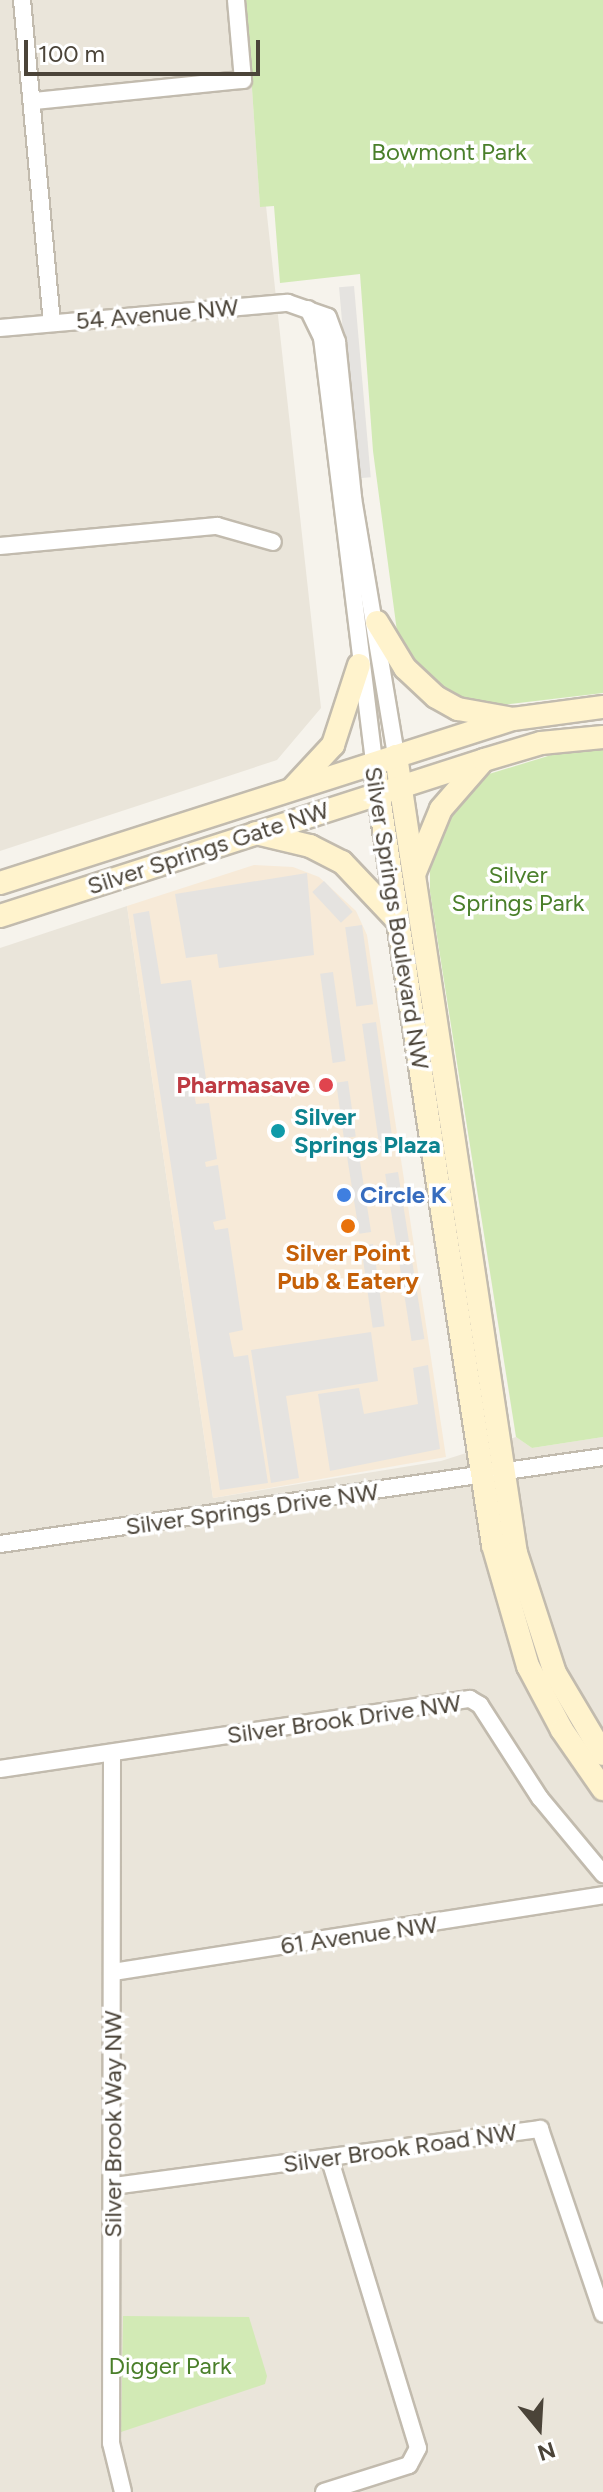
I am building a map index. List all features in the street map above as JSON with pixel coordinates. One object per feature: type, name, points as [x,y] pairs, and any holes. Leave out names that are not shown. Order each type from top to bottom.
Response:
[{"type":"street","points":[[22,0],[35,101],[52,323]]},
{"type":"street","points":[[35,101],[243,80],[236,0]]},
{"type":"street","name":"54 Avenue NW","points":[[0,328],[288,303],[310,309]]},
{"type":"street","name":"Silver Springs Boulevard NW","points":[[310,309],[328,317],[337,342],[353,498],[377,622],[414,873],[493,1474],[499,1571],[528,1666],[603,1789]]},
{"type":"street","name":"Silver Springs Boulevard NW","points":[[310,309],[322,338],[359,665],[397,919],[493,1474],[545,1649],[603,1754]]},
{"type":"street","points":[[0,546],[217,526],[273,542]]},
{"type":"street","points":[[377,622],[405,668],[436,697],[458,709],[513,719]]},
{"type":"street","points":[[290,791],[333,745],[359,665]]},
{"type":"street","name":"Silver Springs Gate NW","points":[[0,883],[513,719],[603,707]]},
{"type":"street","name":"Silver Springs Gate NW","points":[[0,916],[541,743],[603,737]]},
{"type":"street","points":[[414,873],[441,809],[484,760]]},
{"type":"street","points":[[255,832],[310,846],[342,862],[397,919]]},
{"type":"street","name":"Silver Springs Drive NW","points":[[0,1544],[603,1457]]},
{"type":"street","name":"Silver Brook Drive NW","points":[[0,1769],[470,1699],[480,1705],[540,1798],[603,1874]]},
{"type":"street","name":"Silver Brook Way NW","points":[[112,1753],[111,2443],[123,2492]]},
{"type":"street","name":"61 Avenue NW","points":[[113,1972],[603,1895]]},
{"type":"street","name":"Silver Brook Road NW","points":[[113,2186],[330,2160],[540,2129],[603,2314]]},
{"type":"street","points":[[324,2492],[409,2465],[418,2448],[330,2160]]},
{"type":"shaded area","points":[[0,0],[246,0],[260,206],[266,206],[321,708],[277,760],[0,851]]},
{"type":"shaded area","points":[[354,286],[371,477],[356,479],[339,287]]},
{"type":"shaded area","points":[[254,865],[293,867],[319,877],[356,911],[367,935],[446,1457],[213,1498],[127,906]]},
{"type":"shaded area","points":[[307,873],[314,955],[219,968],[217,954],[186,958],[175,894]]},
{"type":"shaded area","points":[[324,881],[353,912],[341,923],[312,892]]},
{"type":"shaded area","points":[[127,906],[213,1498],[441,1461],[516,1437],[532,1448],[603,1437],[603,2492],[0,2492],[0,948]]},
{"type":"shaded area","points":[[149,911],[161,984],[191,980],[207,1085],[193,1088],[196,1104],[209,1103],[217,1159],[205,1162],[206,1167],[218,1165],[226,1219],[213,1222],[215,1230],[228,1228],[243,1330],[229,1333],[234,1357],[248,1355],[268,1483],[220,1490],[133,914]]},
{"type":"shaded area","points":[[362,925],[373,1004],[356,1007],[345,927]]},
{"type":"shaded area","points":[[333,972],[346,1061],[333,1063],[320,974]]},
{"type":"shaded area","points":[[376,1022],[394,1150],[380,1152],[362,1024]]},
{"type":"shaded area","points":[[348,1081],[356,1136],[344,1138],[336,1083]]},
{"type":"shaded area","points":[[358,1149],[371,1232],[359,1234],[346,1151]]},
{"type":"shaded area","points":[[398,1172],[424,1339],[412,1341],[385,1174]]},
{"type":"shaded area","points":[[373,1244],[385,1326],[373,1328],[361,1246]]},
{"type":"shaded area","points":[[371,1332],[378,1381],[286,1396],[299,1478],[271,1483],[251,1350]]},
{"type":"shaded area","points":[[428,1365],[440,1449],[330,1471],[318,1394],[359,1388],[364,1414],[418,1404],[413,1368]]},
{"type":"green space","name":"Bowmont Park","points":[[246,0],[603,0],[603,693],[492,706],[459,700],[422,673],[398,639],[373,451],[360,274],[280,283],[274,206],[260,207]]},
{"type":"green space","name":"Silver Springs Park","points":[[571,749],[603,749],[603,1437],[532,1448],[516,1437],[430,892],[430,860],[438,834],[461,798],[489,774]]},
{"type":"green space","name":"Digger Park","points":[[123,2316],[249,2317],[267,2376],[265,2384],[121,2432]]},
{"type":"place","name":"Pharmasave","points":[[326,1085]]},
{"type":"place","name":"Silver Springs Plaza","points":[[278,1131]]},
{"type":"place","name":"Circle K","points":[[344,1195]]},
{"type":"place","name":"Silver Point Pub & Eatery","points":[[348,1226]]}]
